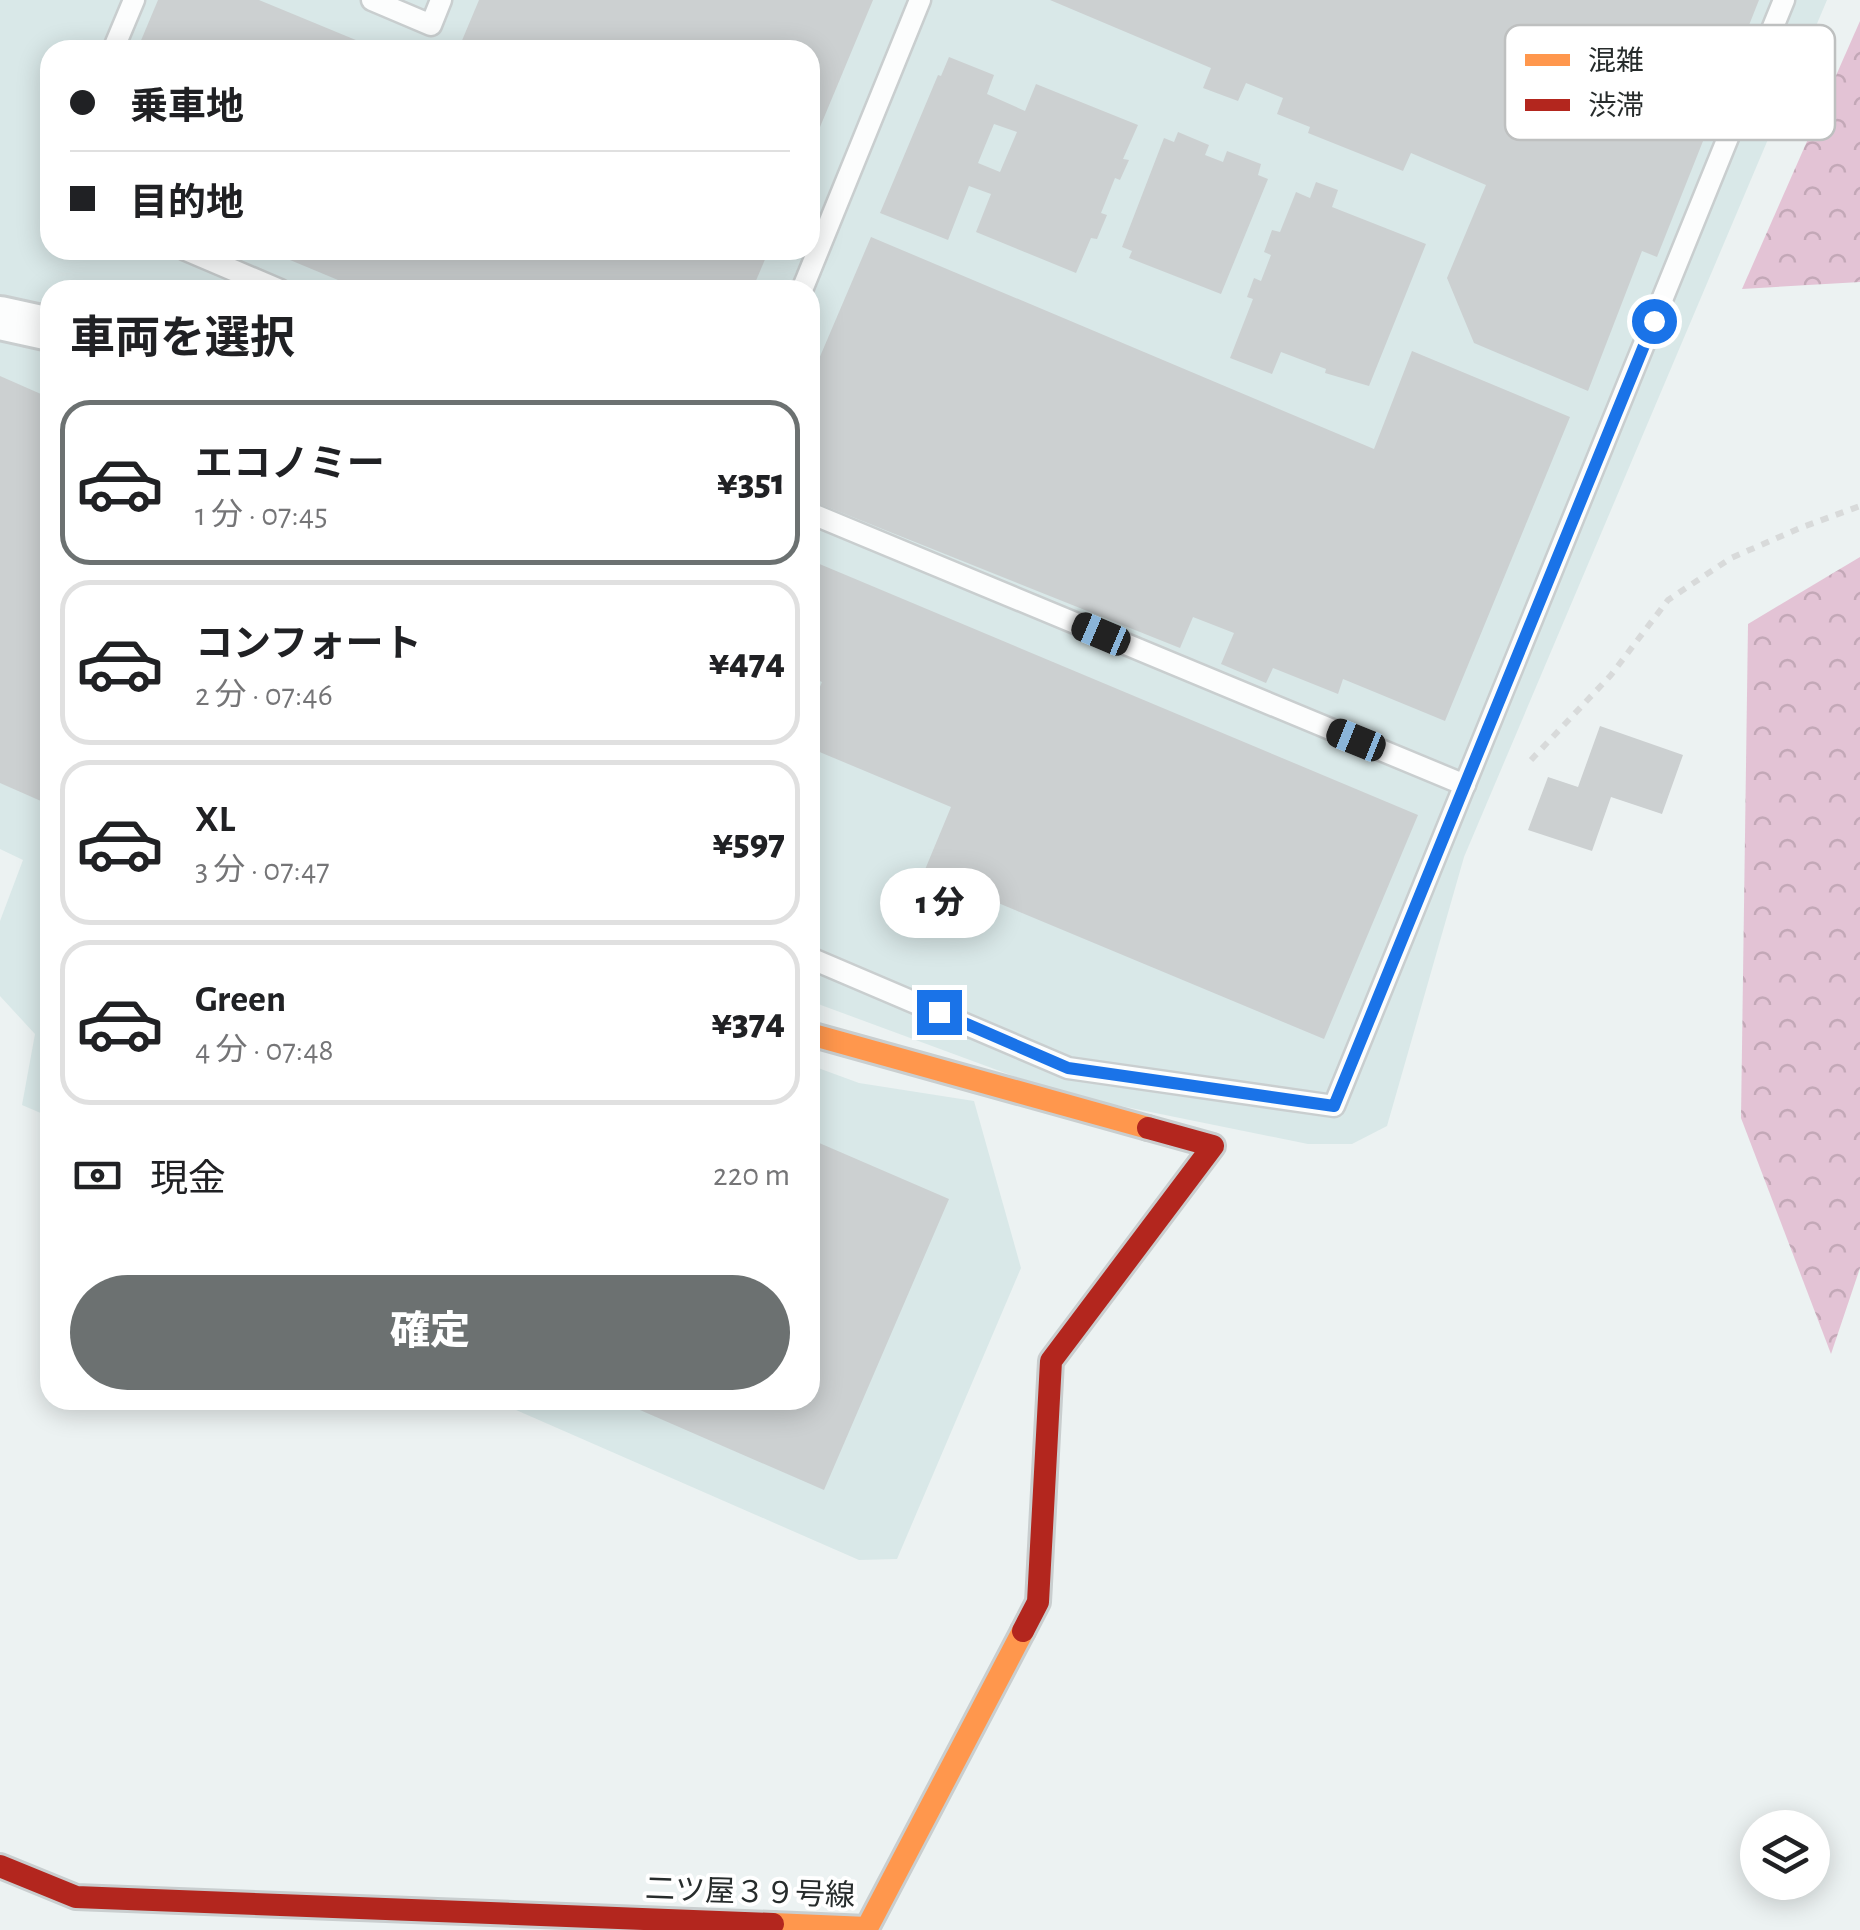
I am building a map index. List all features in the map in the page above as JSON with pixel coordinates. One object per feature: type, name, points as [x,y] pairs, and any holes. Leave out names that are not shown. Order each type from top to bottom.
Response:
[{"type":"street","points":[[0,318],[40,328]]},
{"type":"street","name":"二ツ屋３９号線","points":[[0,1866],[76,1897],[867,1928],[1038,1602],[1051,1360],[1213,1146],[820,1037]]},
{"type":"lane","points":[[117,40],[134,0]]},
{"type":"lane","points":[[372,0],[430,24],[440,0]]},
{"type":"lane","points":[[820,246],[920,0]]},
{"type":"lane","points":[[1774,25],[1784,0]]},
{"type":"lane","points":[[820,962],[1068,1068],[1334,1106],[1727,140]]},
{"type":"lane","points":[[210,260],[256,280]]},
{"type":"lane","points":[[820,517],[1465,786]]},
{"type":"path","points":[[1531,760],[1611,674],[1668,600],[1730,558],[1860,506]]},
{"type":"shaded area","points":[[0,0],[1827,0],[1816,25],[1505,25],[1505,140],[1768,140],[1464,857],[1387,1126],[1352,1144],[1308,1144],[1062,1094],[820,1005],[820,280],[40,280],[40,304],[0,296]]},
{"type":"shaded area","points":[[0,331],[40,340],[40,1113],[22,1105],[35,1034],[0,996],[0,921],[23,860],[0,849]]},
{"type":"shaded area","points":[[820,1069],[859,1083],[974,1101],[1021,1268],[897,1559],[859,1560],[516,1410],[820,1410]]},
{"type":"green space","points":[[1860,21],[1860,282],[1742,289],[1808,140],[1835,140],[1835,78]]},
{"type":"green space","points":[[1860,557],[1860,1268],[1831,1354],[1741,1118],[1748,624]]},
{"type":"building","points":[[158,0],[259,0],[356,40],[141,40]]},
{"type":"building","points":[[479,0],[873,0],[820,127],[820,40],[462,40]]},
{"type":"building","points":[[1050,0],[1759,0],[1749,25],[1505,25],[1505,140],[1703,140],[1657,257],[1642,251],[1588,391],[1474,343],[1447,278],[1486,185],[1411,153],[1403,171],[1308,133],[1310,127],[1277,114],[1283,98],[1246,83],[1238,101],[1203,88],[1211,68]]},
{"type":"building","points":[[949,57],[994,75],[987,94],[1025,111],[1036,84],[1138,125],[1123,159],[1129,160],[1120,180],[1115,178],[1101,213],[1107,215],[1097,239],[1091,238],[1076,273],[976,232],[991,194],[969,186],[948,240],[880,213],[938,75],[941,76]],"holes":[[[994,124],[1017,132],[1000,172],[978,163]]]},
{"type":"building","points":[[1178,132],[1209,145],[1205,155],[1223,162],[1227,151],[1261,164],[1258,175],[1268,179],[1221,294],[1129,258],[1132,251],[1122,247],[1164,138],[1174,142]]},
{"type":"building","points":[[1316,182],[1338,190],[1332,207],[1426,244],[1369,386],[1325,373],[1326,369],[1281,352],[1272,374],[1230,358],[1253,299],[1247,297],[1254,278],[1261,281],[1271,255],[1264,252],[1272,230],[1280,232],[1296,192],[1310,198]]},
{"type":"building","points":[[871,237],[1374,449],[1412,351],[1570,417],[1445,721],[1343,679],[1338,694],[1273,668],[1266,683],[1221,664],[1234,633],[1193,617],[1180,648],[820,504],[820,357]]},
{"type":"building","points":[[290,260],[765,260],[756,280],[338,280]]},
{"type":"building","points":[[0,376],[40,394],[40,801],[0,783]]},
{"type":"building","points":[[820,564],[1418,815],[1324,1039],[924,872],[951,807],[820,752]]},
{"type":"building","points":[[1600,726],[1683,755],[1662,814],[1611,797],[1592,851],[1528,830],[1548,777],[1578,787]]},
{"type":"building","points":[[820,1143],[949,1199],[824,1490],[640,1410],[820,1410]]},
{"type":"traffic: slow","points":[[820,1037],[1148,1128]]},
{"type":"traffic: slow","points":[[773,1924],[867,1928],[1023,1631]]},
{"type":"traffic: jam","points":[[1023,1631],[1038,1602],[1051,1361],[1213,1146],[1148,1128]]},
{"type":"traffic: jam","points":[[0,1866],[76,1897],[773,1924]]},
{"type":"route","points":[[939,1012],[1068,1068],[1334,1106],[1654,321]]}]
